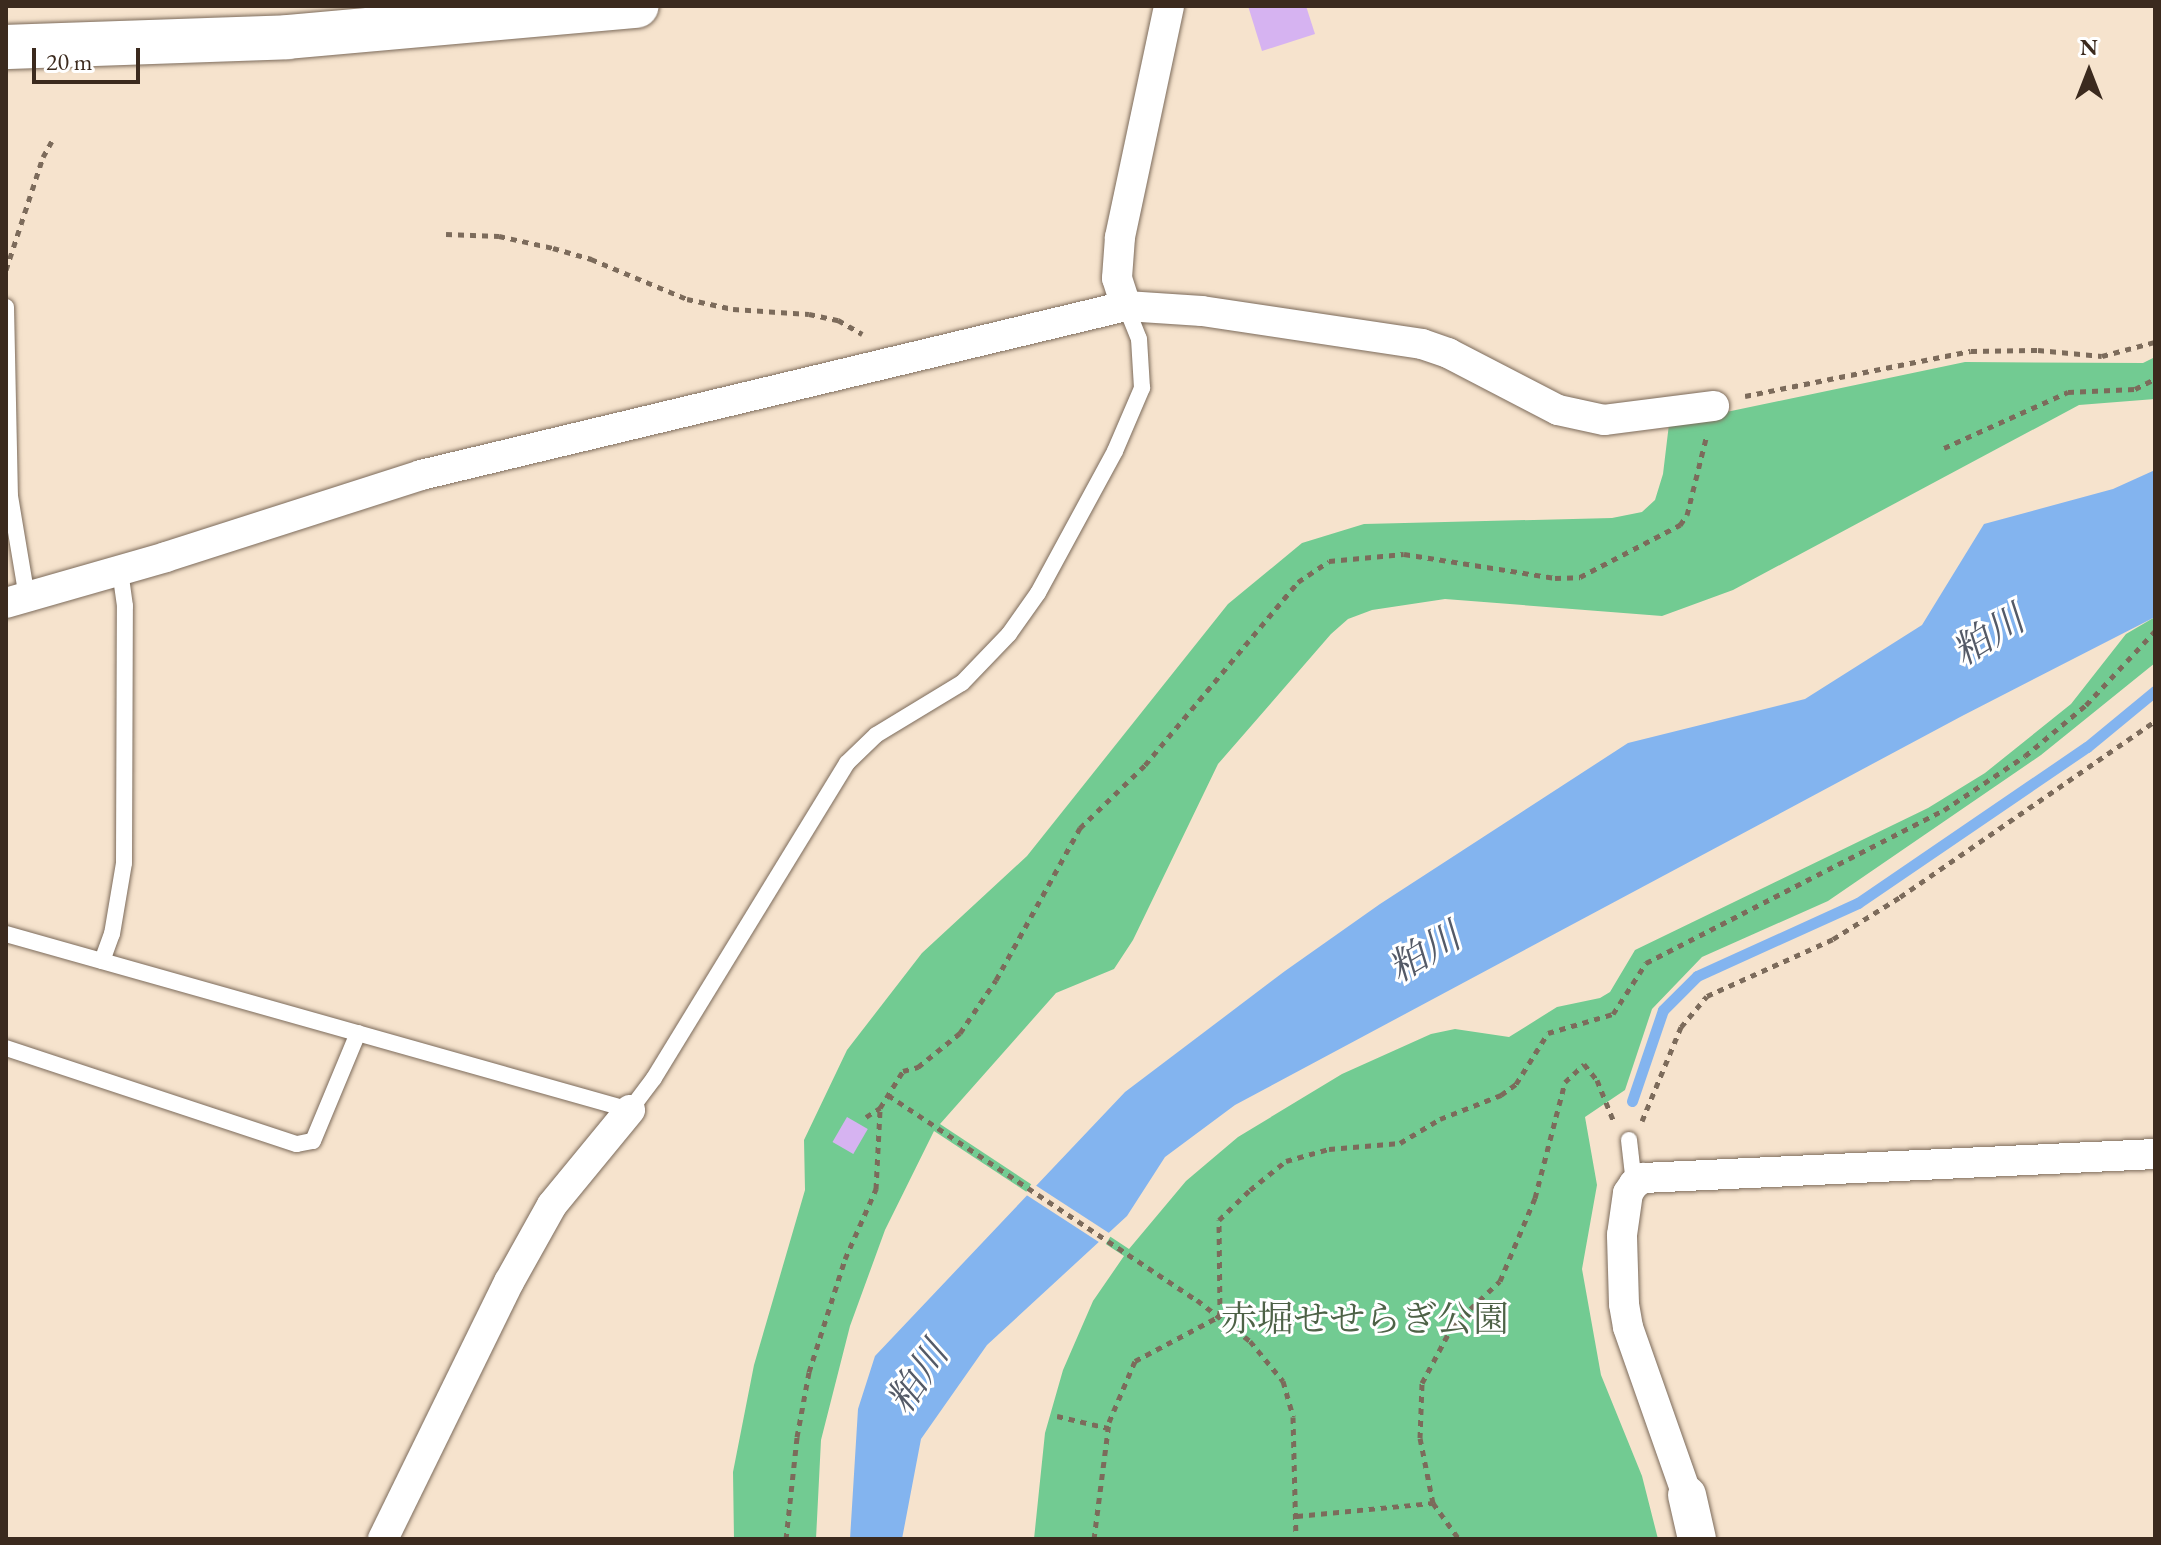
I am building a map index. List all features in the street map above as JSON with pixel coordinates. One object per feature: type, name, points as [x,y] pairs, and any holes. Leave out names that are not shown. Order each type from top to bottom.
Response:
[{"type":"highway","points":[[6,47],[288,37],[637,6]]},
{"type":"street","points":[[1126,306],[1117,278],[1120,237],[1169,6]]},
{"type":"street","points":[[16,600],[120,571],[421,475],[1126,306],[1202,311],[1422,344],[1448,353],[1558,410],[1604,420],[1714,406]]},
{"type":"street","points":[[383,1539],[509,1282],[552,1205],[630,1110]]},
{"type":"street","points":[[1697,1539],[1687,1495],[1628,1327],[1624,1304],[1622,1235],[1628,1193],[1634,1184],[1643,1178],[2155,1154]]},
{"type":"lane","points":[[6,934],[630,1110],[662,1065],[847,763],[876,735],[962,683],[1009,634],[1038,593],[1115,451],[1142,388],[1139,339],[1126,306]]},
{"type":"lane","points":[[6,307],[10,496],[16,600]]},
{"type":"lane","points":[[102,961],[112,934],[124,863],[125,606],[120,571]]},
{"type":"lane","points":[[6,1048],[297,1144],[313,1141],[358,1033]]},
{"type":"lane","points":[[1629,1140],[1634,1184]]},
{"type":"path","points":[[6,270],[43,157],[52,141]]},
{"type":"path","points":[[446,234],[499,236],[553,248],[591,259],[687,299],[733,309],[809,314],[838,320],[866,336],[881,365]]},
{"type":"path","points":[[866,1117],[890,1097],[903,1071],[918,1067],[960,1033],[996,980],[1080,828],[1145,765],[1298,582],[1329,561],[1404,554],[1555,578],[1580,577],[1680,525],[1687,515],[1714,406],[1755,393],[1971,351],[2038,350],[2102,356],[2155,342]]},
{"type":"path","points":[[1944,448],[2068,392],[2135,389],[2155,379]]},
{"type":"path","points":[[1220,1316],[1219,1220],[1286,1161],[1329,1149],[1400,1143],[1440,1119],[1501,1095],[1516,1084],[1548,1033],[1613,1014],[1646,963],[1944,810],[2025,756],[2086,705],[2155,631]]},
{"type":"path","points":[[1459,1539],[1433,1503],[1420,1438],[1422,1383],[1453,1325],[1500,1281],[1535,1198],[1565,1082],[1584,1064],[1597,1080],[1619,1133],[1629,1140],[1641,1122],[1681,1027],[1707,996],[1846,930],[2155,721]]},
{"type":"path","points":[[890,1097],[1197,1300],[1250,1341],[1283,1381],[1293,1417],[1296,1539]]},
{"type":"path","points":[[786,1539],[797,1437],[809,1372],[845,1259],[876,1189],[880,1108]]},
{"type":"path","points":[[1094,1539],[1108,1428],[1135,1361],[1220,1316]]},
{"type":"path","points":[[1057,1416],[1108,1428]]},
{"type":"path","points":[[1297,1516],[1433,1503]]},
{"type":"green space","name":"赤堀せせらぎ公園","points":[[2155,357],[2155,399],[2079,405],[1733,590],[1662,616],[1445,599],[1372,610],[1348,619],[1331,634],[1218,764],[1133,940],[1114,969],[1056,993],[940,1124],[1129,1249],[1186,1181],[1238,1137],[1342,1074],[1431,1034],[1455,1029],[1509,1037],[1557,1007],[1600,998],[1610,992],[1635,950],[1928,808],[1985,773],[2071,704],[2126,634],[2155,617],[2155,663],[2041,755],[1828,901],[1702,957],[1652,1009],[1625,1090],[1585,1117],[1597,1185],[1582,1269],[1601,1375],[1642,1476],[1658,1539],[1034,1539],[1045,1433],[1063,1370],[1093,1301],[1124,1256],[934,1131],[885,1230],[850,1326],[821,1440],[816,1539],[734,1539],[733,1472],[754,1365],[805,1190],[804,1140],[847,1050],[922,953],[1027,856],[1228,604],[1302,543],[1364,524],[1612,518],[1642,512],[1655,500],[1663,474],[1669,424],[1965,362],[2143,363]]},
{"type":"water","name":"粕川","points":[[2155,470],[2155,617],[1962,716],[1235,1105],[1165,1157],[1127,1216],[987,1345],[921,1439],[902,1539],[850,1539],[858,1409],[875,1356],[1125,1092],[1285,971],[1380,904],[1628,743],[1805,699],[1922,625],[1984,524],[2113,489]]},
{"type":"pier","points":[[1032,1183],[1112,1235],[1105,1246],[1025,1194]]},
{"type":"building","points":[[1248,6],[1306,6],[1315,34],[1262,51]]},
{"type":"building","points":[[847,1117],[868,1129],[853,1154],[832,1142]]},
{"type":"waterway","points":[[1632,1101],[1663,1010],[1697,976],[1858,903],[2087,747],[2155,691]]}]
